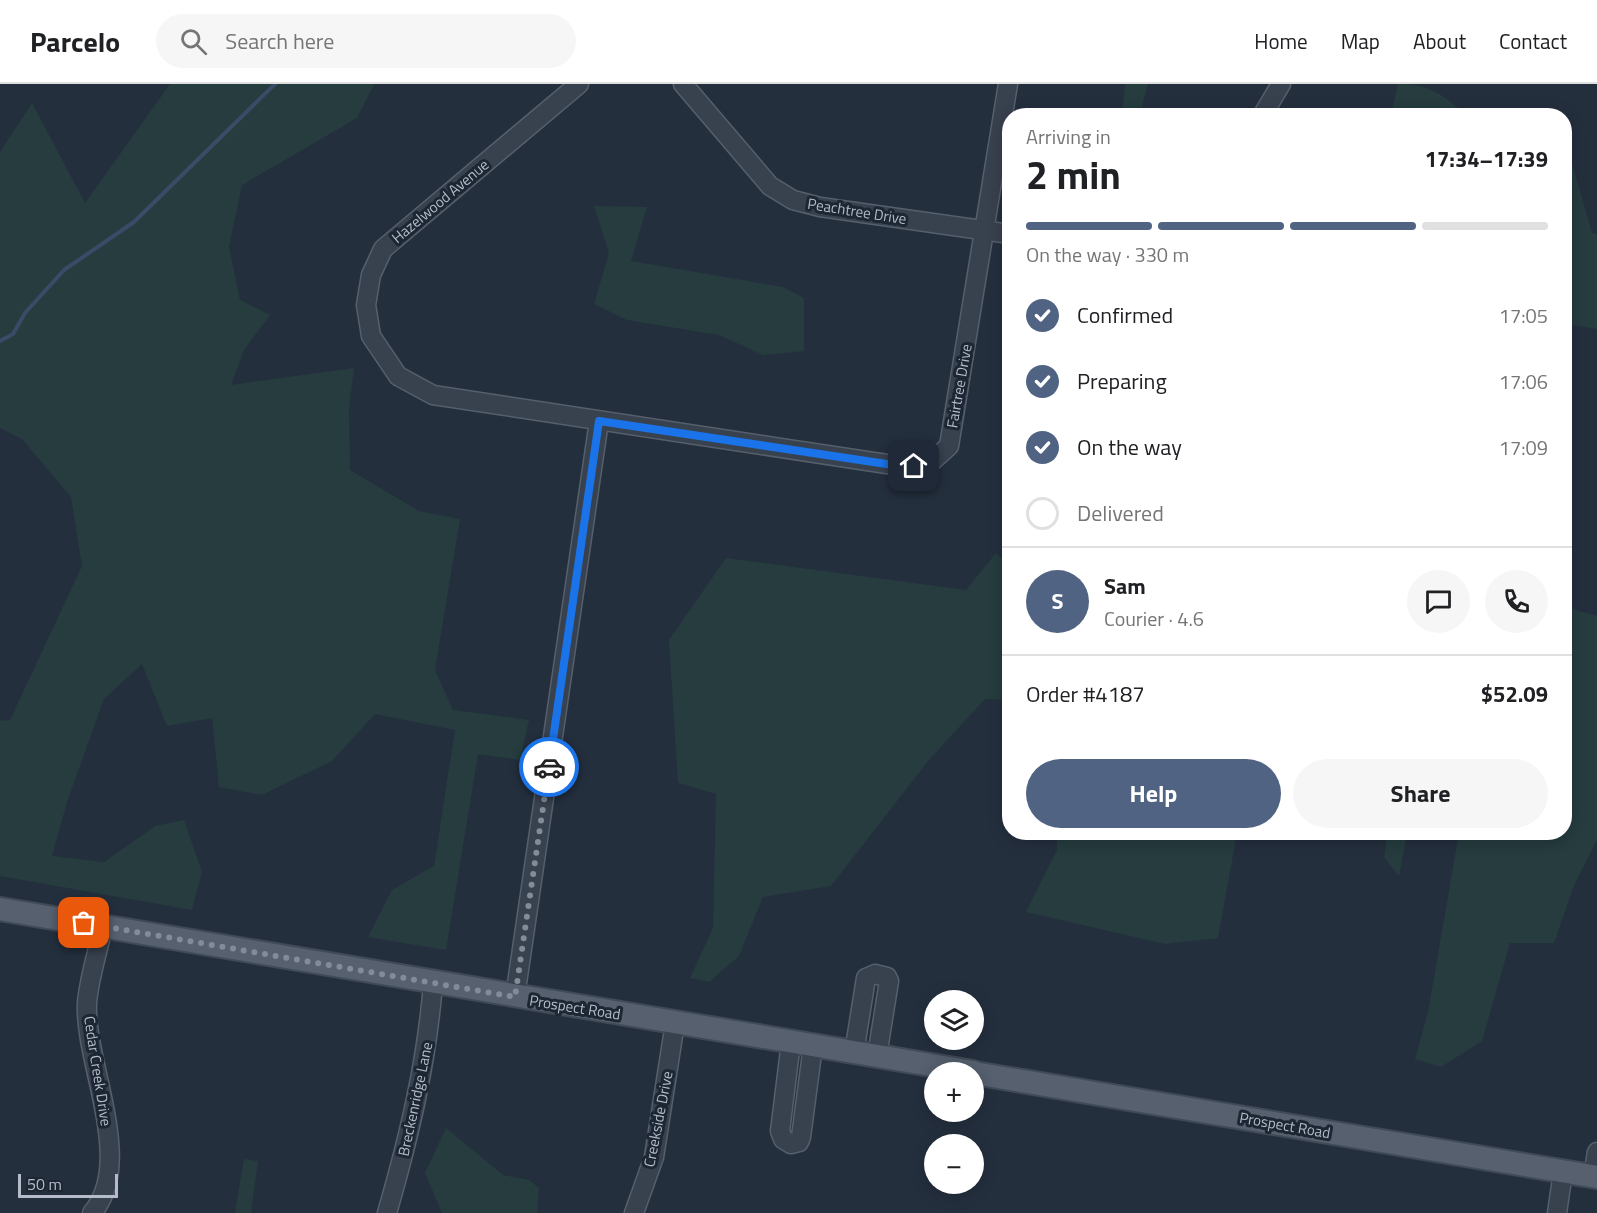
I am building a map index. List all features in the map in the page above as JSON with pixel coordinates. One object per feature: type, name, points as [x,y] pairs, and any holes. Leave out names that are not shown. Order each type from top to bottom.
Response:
[{"type":"main road","name":"Prospect Road","points":[[0,909],[924,1064]]},
{"type":"main road","name":"Prospect Road","points":[[984,1074],[1595,1177]]},
{"type":"street","name":"Hazelwood Avenue","points":[[433,395],[398,376],[371,336],[366,305],[371,276],[383,249],[579,84]]},
{"type":"street","name":"Peachtree Drive","points":[[683,84],[770,186],[793,200],[820,207],[1002,233]]},
{"type":"street","name":"Fairtree Drive","points":[[1004,108],[1008,84]]},
{"type":"street","points":[[1267,108],[1281,84]]},
{"type":"street","name":"Fairtree Drive","points":[[433,395],[900,466],[928,465],[949,446],[1002,124]]},
{"type":"street","points":[[515,997],[599,421]]},
{"type":"street","name":"Cedar Creek Drive","points":[[92,1213],[100,1204],[110,1169],[108,1129],[87,1004],[103,927]]},
{"type":"street","name":"Breckenridge Lane","points":[[387,1213],[410,1135],[428,1040],[433,983]]},
{"type":"street","name":"Creekside Drive","points":[[634,1213],[654,1156],[675,1023]]},
{"type":"street","points":[[1595,1177],[1597,1152]]},
{"type":"street","points":[[1557,1213],[1563,1172]]},
{"type":"green space","points":[[170,84],[374,84],[357,118],[242,185],[229,247],[240,300],[270,315],[244,350],[231,385],[354,368],[349,408],[350,470],[419,511],[460,519],[435,670],[453,710],[529,720],[520,760],[478,754],[446,950],[368,937],[392,890],[434,866],[455,730],[375,714],[332,761],[262,795],[219,787],[212,718],[167,726],[142,664],[104,699],[67,802],[52,856],[104,862],[155,826],[184,820],[202,872],[192,910],[0,876],[0,721],[10,720],[82,566],[71,497],[22,439],[0,428],[0,152],[32,103],[85,203]]},
{"type":"green space","points":[[1125,84],[1148,84],[1142,108],[1123,108]]},
{"type":"green space","points":[[1398,84],[1419,86],[1436,92],[1458,108],[1393,108]]},
{"type":"green space","points":[[1572,163],[1592,233],[1597,234],[1597,329],[1572,325]]},
{"type":"green space","points":[[594,206],[647,207],[631,261],[783,287],[804,298],[804,351],[763,355],[719,335],[627,320],[594,304],[609,253]]},
{"type":"green space","points":[[996,553],[1002,559],[1002,700],[985,699],[928,761],[831,886],[763,897],[739,956],[709,982],[690,978],[713,928],[716,794],[678,783],[669,640],[726,558],[966,590]]},
{"type":"green space","points":[[1572,609],[1597,616],[1597,840],[1574,885],[1554,943],[1510,943],[1482,1041],[1441,1067],[1415,1059],[1428,1012],[1458,840],[1572,840]]},
{"type":"green space","points":[[1057,840],[1236,840],[1218,938],[1165,944],[1026,912],[1057,850]]},
{"type":"green space","points":[[1387,840],[1406,840],[1399,876],[1384,857]]},
{"type":"green space","points":[[446,1128],[503,1175],[529,1180],[539,1188],[537,1213],[442,1213],[425,1173]]},
{"type":"green space","points":[[244,1159],[258,1161],[251,1213],[235,1213]]},
{"type":"waterway","points":[[0,341],[13,334],[25,313],[64,270],[134,222],[275,84]]},
{"type":"way so far","points":[[84,923],[515,997],[549,767]]},
{"type":"route","points":[[549,767],[599,421],[900,466],[914,466]]}]
